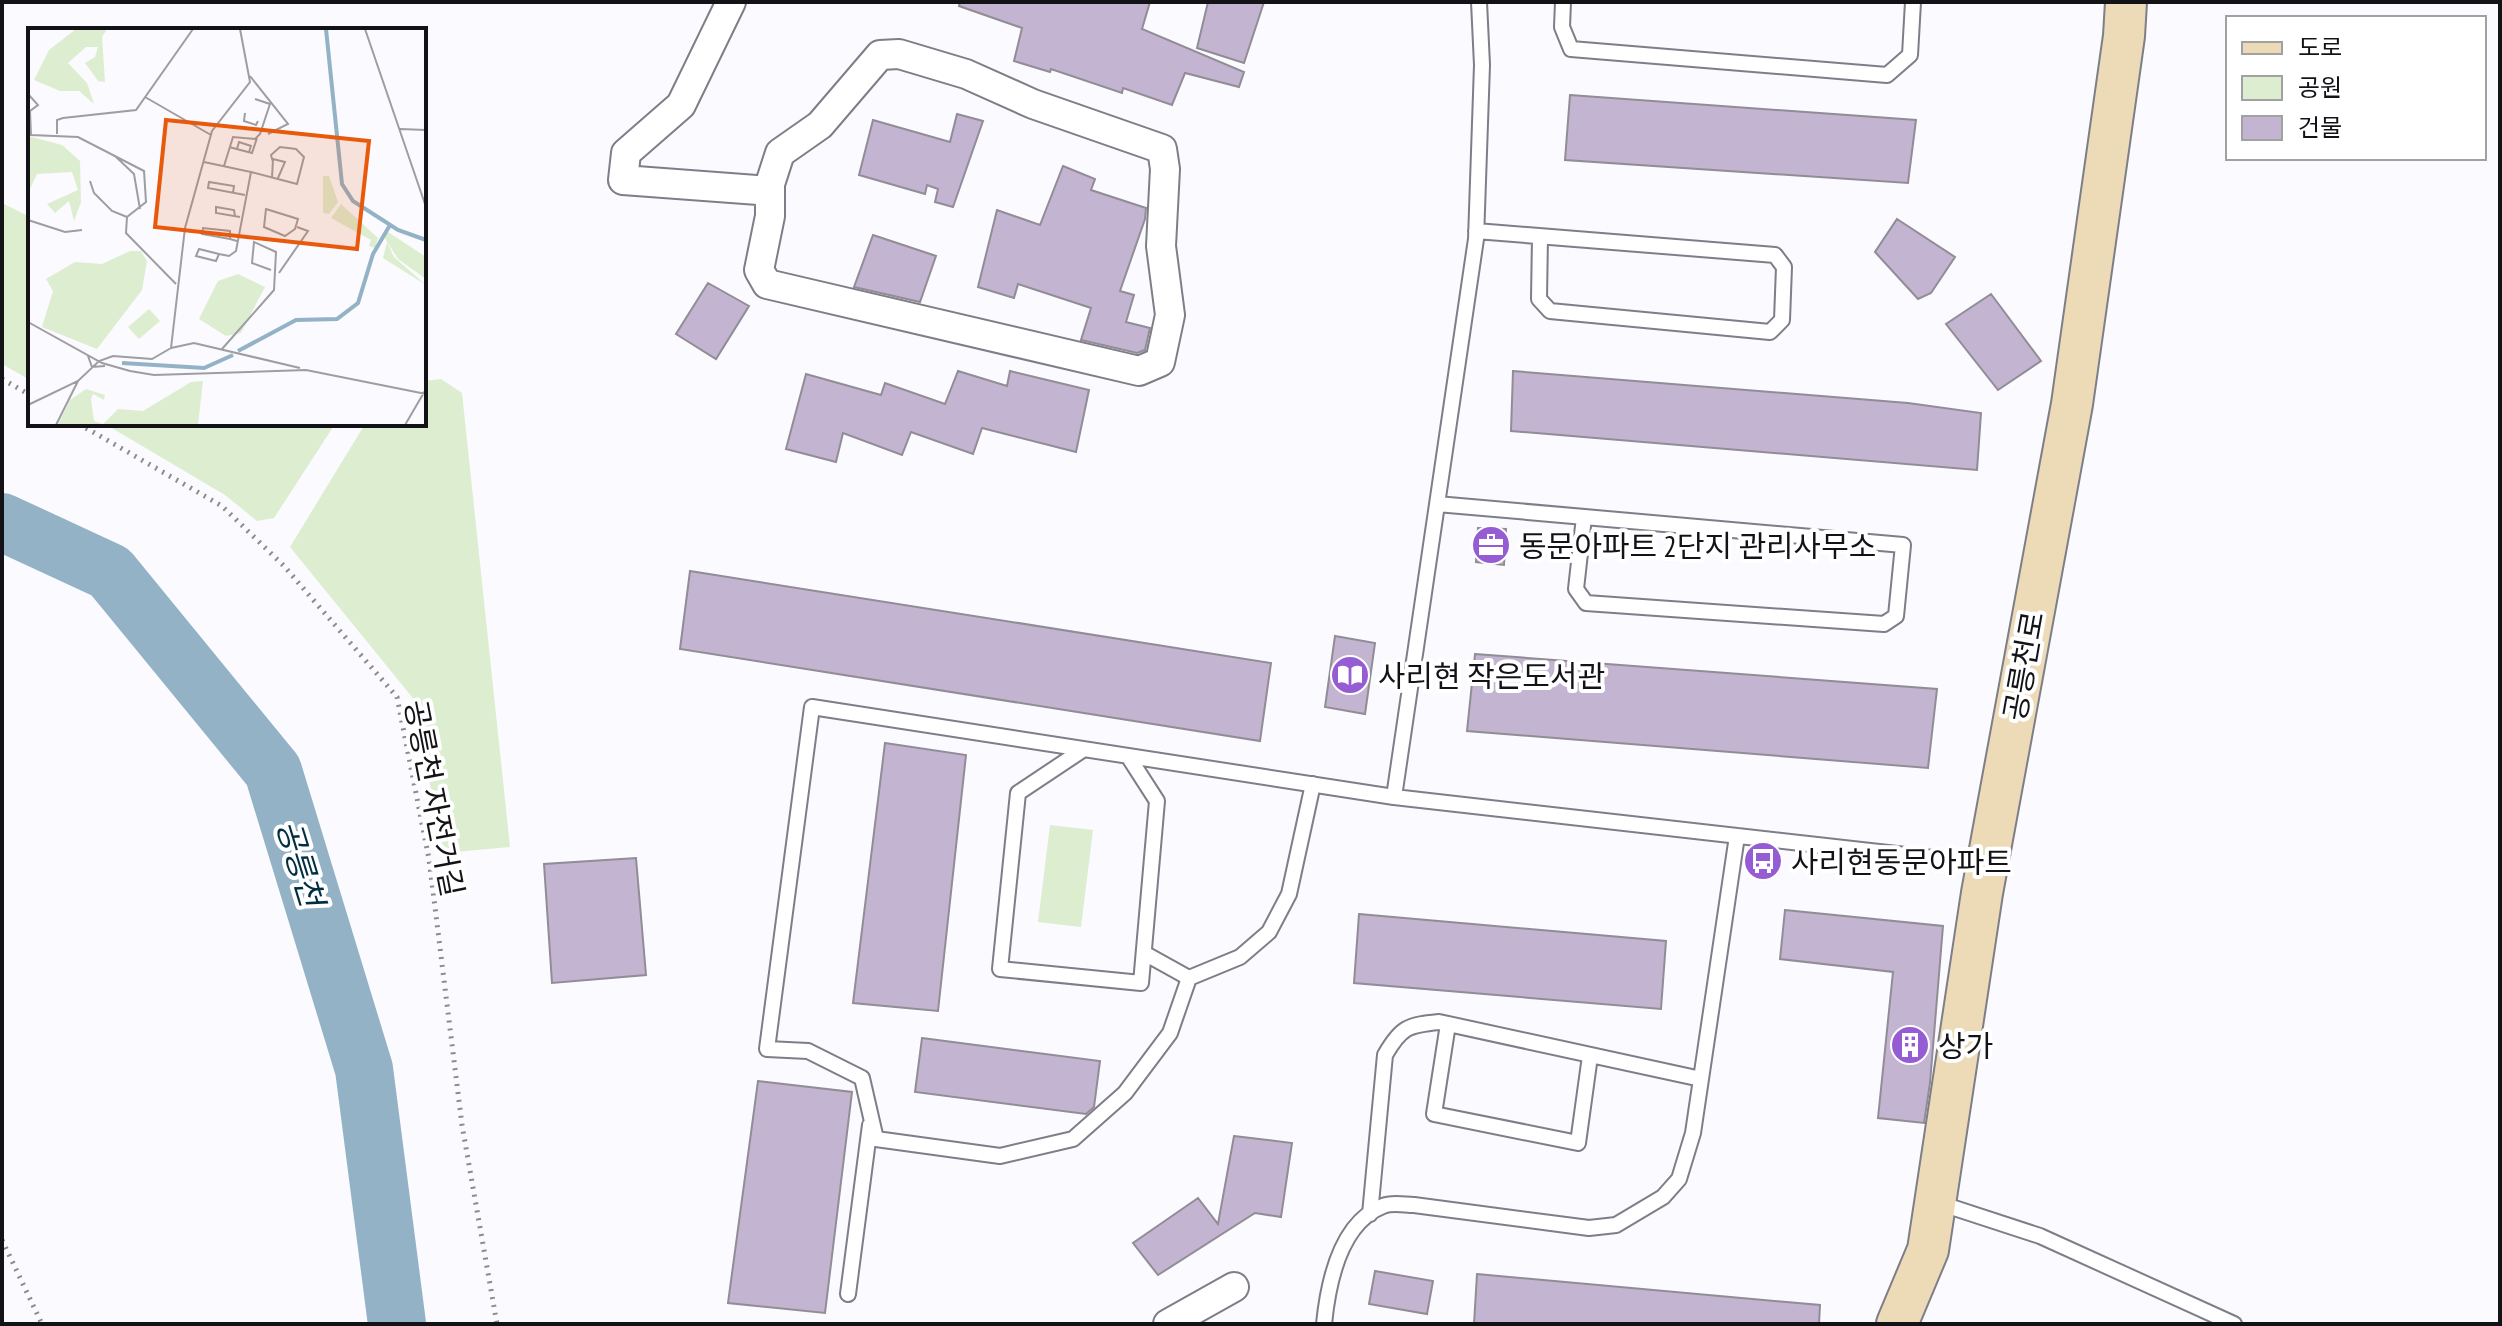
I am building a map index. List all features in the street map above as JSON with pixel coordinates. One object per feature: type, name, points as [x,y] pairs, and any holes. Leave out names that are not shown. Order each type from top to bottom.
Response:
[{"type":"street","points":[[731,2],[681,105],[626,153],[623,180],[770,191]]},
{"type":"street","name":"공릉천로","points":[[1897,1324],[1928,1250],[1987,864],[2072,404],[2122,52],[2126,2]]},
{"type":"street","points":[[899,54],[966,74],[1033,104],[1162,149],[1165,169],[1161,246],[1170,315],[1160,362],[1139,371],[767,284],[759,270],[770,216],[770,191],[780,153],[820,125],[880,55],[899,54]]},
{"type":"street","points":[[1168,1324],[1234,1287]]},
{"type":"lane","points":[[1394,797],[1476,231],[1482,65],[1479,2]]},
{"type":"lane","points":[[1563,2],[1562,27],[1571,49],[1887,75],[1910,55],[1913,2]]},
{"type":"lane","points":[[1476,231],[1775,255],[1784,267],[1782,320],[1770,332],[1550,311],[1539,299],[1540,237]]},
{"type":"lane","points":[[1437,504],[1903,545],[1896,616],[1884,624],[1586,603],[1576,589],[1584,517]]},
{"type":"lane","points":[[1313,784],[1289,894],[1269,932],[1240,957],[1189,978],[1170,1033],[1125,1093],[1073,1139],[1000,1156],[876,1139],[862,1078],[808,1051],[767,1049],[812,707],[1313,784],[1394,797],[1987,864]]},
{"type":"lane","points":[[1084,749],[1018,793],[1000,969],[1141,983],[1157,801],[1128,756]]},
{"type":"lane","points":[[1324,1324],[1327,1294],[1335,1268],[1357,1226],[1385,1204],[1589,1228],[1616,1225],[1663,1197],[1679,1179],[1693,1133],[1737,836]]},
{"type":"lane","points":[[1144,953],[1189,978]]},
{"type":"lane","points":[[1370,1214],[1385,1055],[1395,1038],[1409,1025],[1439,1022],[1701,1079]]},
{"type":"lane","points":[[1448,1024],[1434,1114],[1578,1143],[1590,1056]]},
{"type":"lane","points":[[848,1294],[871,1117]]},
{"type":"lane","points":[[1935,1201],[2040,1236],[2234,1324]]},
{"type":"path","points":[[2,379],[28,394]]},
{"type":"path","name":"공릉천 자전거길","points":[[82,426],[222,506],[284,566],[397,697],[429,859],[462,1125],[497,1324]]},
{"type":"path","points":[[2,1240],[42,1324]]},
{"type":"green space","points":[[2,203],[28,216],[28,379],[2,364]]},
{"type":"green space","points":[[441,379],[462,393],[510,847],[444,853],[412,697],[290,547],[364,426],[426,426],[426,381]]},
{"type":"green space","points":[[108,426],[334,426],[274,518],[257,521],[225,495]]},
{"type":"green space","points":[[1050,825],[1093,830],[1081,927],[1038,922]]},
{"type":"building","points":[[960,2],[1150,2],[1142,29],[1244,72],[1239,87],[1185,73],[1172,105],[1123,88],[1122,93],[1051,69],[1050,72],[1014,61],[1022,28],[959,6]]},
{"type":"building","points":[[1208,2],[1264,2],[1244,63],[1197,48]]},
{"type":"building","points":[[1570,95],[1916,120],[1908,183],[1565,160]]},
{"type":"building","points":[[957,114],[983,121],[953,207],[935,202],[938,189],[927,185],[925,194],[859,175],[873,120],[950,142]]},
{"type":"building","points":[[1063,166],[1095,179],[1091,190],[1146,208],[1120,291],[1134,295],[1126,322],[1150,328],[1145,350],[1137,353],[1081,340],[1091,308],[1018,284],[1014,298],[978,287],[997,210],[1040,225]]},
{"type":"building","points":[[1897,219],[1955,257],[1931,293],[1918,299],[1875,252]]},
{"type":"building","points":[[873,235],[936,256],[920,302],[854,287]]},
{"type":"building","points":[[708,283],[749,306],[716,359],[676,334]]},
{"type":"building","points":[[1991,294],[2041,361],[1998,390],[1946,324]]},
{"type":"building","points":[[958,371],[1007,386],[1010,371],[1089,390],[1076,452],[982,428],[973,454],[911,432],[902,455],[843,433],[836,462],[786,449],[806,374],[881,395],[885,383],[945,404]]},
{"type":"building","points":[[1513,371],[1908,403],[1981,413],[1977,470],[1511,431]]},
{"type":"building","name":"동문아파트 2단지 관리사무소","points":[[1478,528],[1506,529],[1504,565],[1476,562]]},
{"type":"building","points":[[690,571],[1271,663],[1260,741],[680,649]]},
{"type":"building","name":"사리현 작은도서관","points":[[1335,636],[1375,643],[1365,714],[1325,707]]},
{"type":"building","points":[[1475,654],[1937,689],[1928,768],[1467,731]]},
{"type":"building","points":[[885,743],[966,755],[938,1011],[853,1003]]},
{"type":"building","points":[[636,858],[646,975],[552,983],[544,864]]},
{"type":"building","name":"상가","points":[[1785,910],[1943,926],[1924,1123],[1878,1118],[1893,972],[1780,959]]},
{"type":"building","points":[[1359,914],[1666,941],[1661,1009],[1354,983]]},
{"type":"building","points":[[922,1038],[1100,1061],[1094,1107],[1086,1114],[915,1092]]},
{"type":"building","points":[[758,1081],[852,1092],[825,1313],[728,1303]]},
{"type":"building","points":[[1234,1136],[1292,1143],[1281,1217],[1255,1213],[1158,1275],[1133,1243],[1198,1198],[1218,1224]]},
{"type":"building","points":[[1375,1271],[1433,1281],[1427,1314],[1369,1304]]},
{"type":"building","points":[[1477,1274],[1820,1305],[1819,1324],[1474,1324]]},
{"type":"waterway","name":"공릉천","points":[[2,522],[110,572],[273,771],[364,1069],[397,1324]]},
{"type":"place","name":"동문아파트 2단지 관리사무소","points":[[1491,545]]},
{"type":"place","name":"사리현 작은도서관","points":[[1350,675]]},
{"type":"place","name":"사리현동문아파트","points":[[1763,861]]},
{"type":"place","name":"상가","points":[[1910,1045]]}]
